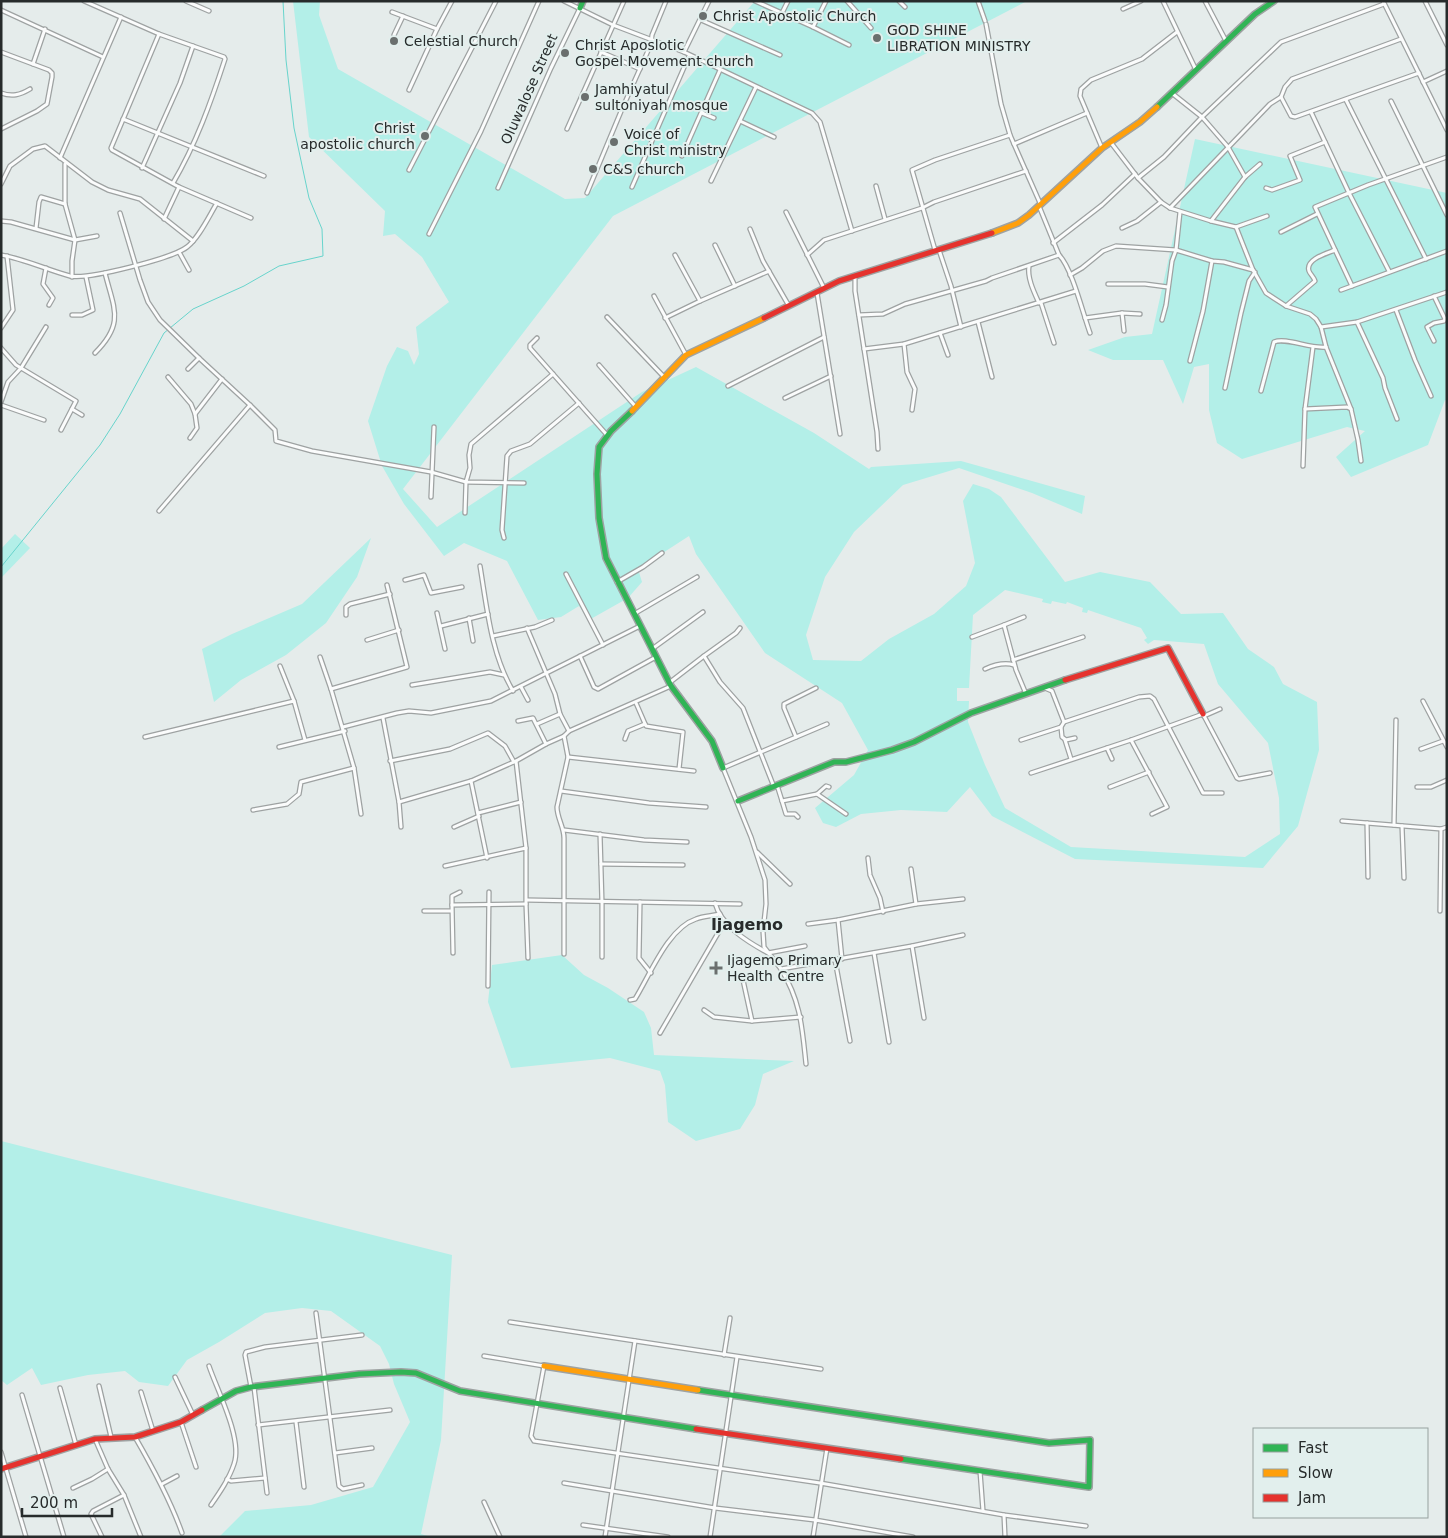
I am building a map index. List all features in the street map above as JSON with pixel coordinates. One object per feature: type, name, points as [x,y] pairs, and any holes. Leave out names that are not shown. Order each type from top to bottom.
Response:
[{"type":"street","points":[[84,1],[159,34],[220,55],[225,59],[211,104],[173,183]]},
{"type":"street","points":[[186,1],[209,11]]},
{"type":"street","points":[[409,90],[452,1]]},
{"type":"street","points":[[409,170],[496,1]]},
{"type":"street","points":[[429,234],[481,131],[539,1]]},
{"type":"street","points":[[564,1],[614,25],[684,52],[817,117],[852,231]]},
{"type":"street","name":"Oluwalose Street","points":[[498,188],[583,1]]},
{"type":"street","points":[[567,129],[624,1]]},
{"type":"street","points":[[587,193],[652,40],[652,35],[666,1]]},
{"type":"street","points":[[684,52],[709,1]]},
{"type":"street","points":[[755,1],[849,45]]},
{"type":"street","points":[[782,13],[788,1]]},
{"type":"street","points":[[813,27],[826,1]]},
{"type":"street","points":[[847,1],[871,28]]},
{"type":"street","points":[[899,1],[905,7]]},
{"type":"street","points":[[978,1],[986,23],[1001,104],[1010,135],[1026,171],[1053,243],[1070,275],[1090,333]]},
{"type":"street","points":[[1123,9],[1141,1]]},
{"type":"street","points":[[1163,1],[1196,70]]},
{"type":"street","points":[[1205,1],[1226,41]]},
{"type":"street","points":[[806,1064],[801,1017],[794,995],[781,969],[768,953],[763,942],[766,904],[765,880],[738,801],[712,741],[670,685],[606,558],[598,518],[598,458],[600,447],[608,435],[637,408],[686,355],[695,350],[824,288],[855,276],[987,235],[1018,223],[1102,148],[1112,144],[1173,94],[1226,41],[1263,7],[1274,1]]},
{"type":"street","points":[[1425,1],[1447,45]]},
{"type":"street","points":[[1138,178],[1164,157],[1202,117],[1281,42],[1384,3],[1447,130]]},
{"type":"street","points":[[1,10],[103,57]]},
{"type":"street","points":[[392,12],[437,29]]},
{"type":"street","points":[[394,35],[403,16]]},
{"type":"street","points":[[60,158],[121,17]]},
{"type":"street","points":[[701,20],[780,55]]},
{"type":"street","points":[[33,64],[45,30]]},
{"type":"street","points":[[1102,148],[1080,92],[1084,85],[1091,80],[1142,59],[1177,32]]},
{"type":"street","points":[[159,34],[123,118],[112,149],[113,152],[179,187],[251,218]]},
{"type":"street","points":[[1170,208],[1270,104],[1281,97],[1285,87],[1298,76],[1401,39]]},
{"type":"street","points":[[142,168],[182,84],[193,46]]},
{"type":"street","points":[[1,52],[49,70],[52,73],[47,104],[2,128]]},
{"type":"street","points":[[601,52],[640,69]]},
{"type":"street","points":[[632,187],[689,56]]},
{"type":"street","points":[[682,156],[720,70]]},
{"type":"street","points":[[1423,82],[1447,71]]},
{"type":"street","points":[[1281,97],[1293,117],[1419,74]]},
{"type":"street","points":[[711,182],[756,87]]},
{"type":"street","points":[[1,93],[14,95],[21,94],[30,89]]},
{"type":"street","points":[[1173,94],[1202,117],[1228,147],[1245,177]]},
{"type":"street","points":[[1346,100],[1426,259]]},
{"type":"street","points":[[1391,101],[1447,216]]},
{"type":"street","points":[[1310,112],[1389,271]]},
{"type":"street","points":[[702,113],[714,118]]},
{"type":"street","points":[[1014,144],[1087,113]]},
{"type":"street","points":[[123,118],[264,176]]},
{"type":"street","points":[[740,121],[774,137]]},
{"type":"street","points":[[961,327],[951,286],[922,208],[911,171],[913,168],[1010,135]]},
{"type":"street","points":[[1266,188],[1272,190],[1300,180],[1290,156],[1325,142]]},
{"type":"street","points":[[1112,144],[1138,178],[1161,202],[1170,208],[1211,222],[1236,227],[1267,216]]},
{"type":"street","points":[[1,184],[10,166],[37,147],[45,146],[92,182],[108,190],[140,199],[193,241]]},
{"type":"street","points":[[1352,286],[1315,207],[1447,157]]},
{"type":"street","points":[[65,163],[65,204],[75,240],[72,277]]},
{"type":"street","points":[[1211,222],[1245,177],[1260,164]]},
{"type":"street","points":[[807,255],[824,240],[1026,171]]},
{"type":"street","points":[[1053,243],[1136,174]]},
{"type":"street","points":[[876,186],[886,219]]},
{"type":"street","points":[[164,219],[179,187]]},
{"type":"street","points":[[36,228],[41,197],[65,204]]},
{"type":"street","points":[[1122,228],[1137,221],[1161,202]]},
{"type":"street","points":[[1,255],[72,277],[86,277],[105,273],[179,252],[193,241],[217,203]]},
{"type":"street","points":[[786,212],[824,288]]},
{"type":"street","points":[[1162,320],[1172,261],[1176,250],[1180,212]]},
{"type":"street","points":[[120,213],[148,302],[166,327],[275,430],[275,439],[278,442],[312,451],[431,472],[466,482],[524,483]]},
{"type":"street","points":[[1281,232],[1317,214]]},
{"type":"street","points":[[1,221],[36,228],[75,240],[98,236]]},
{"type":"street","points":[[1236,227],[1254,271],[1266,293],[1286,306],[1313,315],[1321,327],[1326,346],[1351,409],[1358,440],[1360,462]]},
{"type":"street","points":[[750,229],[769,271],[789,306]]},
{"type":"street","points":[[715,245],[735,286]]},
{"type":"street","points":[[1070,275],[1103,251],[1116,246],[1176,250],[1254,271]]},
{"type":"street","points":[[1286,306],[1315,281],[1308,270],[1313,259],[1335,250]]},
{"type":"street","points":[[1341,290],[1447,251]]},
{"type":"street","points":[[179,252],[190,270]]},
{"type":"street","points":[[675,255],[700,301]]},
{"type":"street","points":[[859,315],[883,314],[905,304],[947,291],[951,292],[1059,255]]},
{"type":"street","points":[[1,328],[13,310],[7,256]]},
{"type":"street","points":[[1190,361],[1203,311],[1212,261]]},
{"type":"street","points":[[1029,266],[1028,272],[1031,282],[1054,343]]},
{"type":"street","points":[[46,268],[43,284],[53,298],[49,305]]},
{"type":"street","points":[[665,318],[769,271]]},
{"type":"street","points":[[1225,388],[1241,313],[1254,271]]},
{"type":"street","points":[[95,353],[108,340],[116,322],[105,273]]},
{"type":"street","points":[[855,276],[878,449]]},
{"type":"street","points":[[72,315],[82,315],[93,310],[86,277]]},
{"type":"street","points":[[1108,284],[1145,284],[1168,287]]},
{"type":"street","points":[[864,349],[904,344],[1076,291]]},
{"type":"street","points":[[1321,327],[1358,322],[1447,292]]},
{"type":"street","points":[[817,293],[840,434]]},
{"type":"street","points":[[654,296],[686,355]]},
{"type":"street","points":[[1434,296],[1445,319],[1444,321],[1434,322],[1428,327],[1434,341]]},
{"type":"street","points":[[1396,310],[1431,396]]},
{"type":"street","points":[[1085,318],[1122,313],[1140,314]]},
{"type":"street","points":[[1122,313],[1124,331]]},
{"type":"street","points":[[607,317],[665,378]]},
{"type":"street","points":[[978,322],[992,377]]},
{"type":"street","points":[[1358,322],[1383,378],[1397,420]]},
{"type":"street","points":[[44,420],[1,403],[8,382],[20,368],[46,326]]},
{"type":"street","points":[[940,333],[948,355]]},
{"type":"street","points":[[728,386],[824,337]]},
{"type":"street","points":[[537,338],[529,346],[608,435]]},
{"type":"street","points":[[1261,391],[1274,342],[1282,341],[1313,347],[1326,346]]},
{"type":"street","points":[[904,344],[907,372],[915,388],[912,410]]},
{"type":"street","points":[[1303,466],[1305,409],[1313,347]]},
{"type":"street","points":[[1,348],[20,368],[76,401],[61,430]]},
{"type":"street","points":[[188,369],[199,358]]},
{"type":"street","points":[[599,365],[637,408]]},
{"type":"street","points":[[466,513],[466,482],[470,468],[471,444],[553,374]]},
{"type":"street","points":[[785,398],[831,376]]},
{"type":"street","points":[[168,377],[191,404],[195,414],[197,428],[190,438]]},
{"type":"street","points":[[195,414],[222,379]]},
{"type":"street","points":[[504,538],[502,530],[506,458],[509,453],[530,444],[579,403]]},
{"type":"street","points":[[159,511],[250,405]]},
{"type":"street","points":[[1305,409],[1346,407],[1351,409]]},
{"type":"street","points":[[72,409],[82,415]]},
{"type":"street","points":[[431,497],[434,427]]},
{"type":"street","points":[[617,582],[662,553]]},
{"type":"street","points":[[480,566],[493,636],[504,675],[513,691]]},
{"type":"street","points":[[566,574],[603,645]]},
{"type":"street","points":[[405,580],[424,575],[431,593],[462,587]]},
{"type":"street","points":[[634,614],[697,577]]},
{"type":"street","points":[[331,689],[407,667],[387,585]]},
{"type":"street","points":[[346,615],[346,607],[350,604],[390,594]]},
{"type":"street","points":[[652,650],[703,612]]},
{"type":"street","points":[[437,613],[445,649]]},
{"type":"street","points":[[441,626],[488,614]]},
{"type":"street","points":[[972,637],[1024,617]]},
{"type":"street","points":[[469,618],[473,640]]},
{"type":"street","points":[[493,636],[544,625],[552,620]]},
{"type":"street","points":[[1004,625],[1014,665],[1026,694]]},
{"type":"street","points":[[279,747],[383,718],[398,712],[431,713],[491,701],[640,626]]},
{"type":"street","points":[[527,628],[555,694],[560,714],[569,730]]},
{"type":"street","points":[[399,802],[471,781],[564,736],[569,730],[636,703],[670,685],[740,628]]},
{"type":"street","points":[[367,640],[399,630]]},
{"type":"street","points":[[1014,660],[1082,637]]},
{"type":"street","points":[[738,801],[834,762],[846,762],[914,742],[971,713],[1168,648],[1237,778],[1270,773]]},
{"type":"street","points":[[580,656],[594,687],[598,689],[656,657]]},
{"type":"street","points":[[704,656],[720,682],[743,708],[782,801],[784,813],[795,814],[798,817]]},
{"type":"street","points":[[320,657],[344,729],[354,768],[361,814]]},
{"type":"street","points":[[985,669],[995,665],[1014,665]]},
{"type":"street","points":[[280,666],[294,701],[305,740]]},
{"type":"street","points":[[412,685],[490,672],[504,675]]},
{"type":"street","points":[[1054,685],[1052,691],[1064,722]]},
{"type":"street","points":[[521,687],[528,700]]},
{"type":"street","points":[[796,737],[784,704],[816,688]]},
{"type":"street","points":[[1045,688],[1052,691]]},
{"type":"street","points":[[1071,759],[1060,733],[1064,722],[1146,696],[1154,699],[1204,793],[1222,793]]},
{"type":"street","points":[[145,737],[294,701]]},
{"type":"street","points":[[1423,701],[1447,747]]},
{"type":"street","points":[[636,703],[648,727],[683,732],[680,769]]},
{"type":"street","points":[[1032,774],[1220,709]]},
{"type":"street","points":[[537,724],[560,714]]},
{"type":"street","points":[[383,718],[399,802],[401,827]]},
{"type":"street","points":[[518,721],[533,718],[546,744]]},
{"type":"street","points":[[1394,825],[1396,720]]},
{"type":"street","points":[[625,739],[628,732],[645,724]]},
{"type":"street","points":[[723,768],[827,724]]},
{"type":"street","points":[[1021,740],[1061,727]]},
{"type":"street","points":[[390,761],[450,749],[488,733],[505,746],[515,761],[522,802],[526,848],[528,958]]},
{"type":"street","points":[[564,736],[568,756],[557,807],[557,815],[564,830],[564,954]]},
{"type":"street","points":[[1064,740],[1075,738]]},
{"type":"street","points":[[1131,740],[1150,772],[1167,807],[1152,814]]},
{"type":"street","points":[[1421,749],[1443,741]]},
{"type":"street","points":[[1107,748],[1112,759]]},
{"type":"street","points":[[568,756],[694,771]]},
{"type":"street","points":[[253,810],[287,804],[299,794],[301,782],[354,768]]},
{"type":"street","points":[[1110,787],[1150,772]]},
{"type":"street","points":[[1417,787],[1431,787],[1447,780]]},
{"type":"street","points":[[471,781],[487,858]]},
{"type":"street","points":[[782,801],[816,794],[826,786],[830,787]]},
{"type":"street","points":[[561,790],[649,802],[706,807]]},
{"type":"street","points":[[816,794],[846,814]]},
{"type":"street","points":[[454,827],[479,815],[522,802]]},
{"type":"street","points":[[1342,821],[1441,830],[1447,827]]},
{"type":"street","points":[[1367,823],[1368,877]]},
{"type":"street","points":[[1402,826],[1404,878]]},
{"type":"street","points":[[564,830],[644,840],[687,842]]},
{"type":"street","points":[[1440,911],[1441,830]]},
{"type":"street","points":[[600,834],[602,957]]},
{"type":"street","points":[[446,866],[526,848]]},
{"type":"street","points":[[756,852],[790,884]]},
{"type":"street","points":[[868,858],[870,876],[884,912]]},
{"type":"street","points":[[601,864],[683,864]]},
{"type":"street","points":[[911,869],[916,904]]},
{"type":"street","points":[[453,953],[452,896],[460,892]]},
{"type":"street","points":[[488,986],[489,892]]},
{"type":"street","points":[[808,924],[884,912],[916,904],[963,898]]},
{"type":"street","points":[[452,905],[526,902],[740,904]]},
{"type":"street","points":[[640,902],[639,958],[650,973]]},
{"type":"street","points":[[715,903],[720,914],[730,925],[746,940],[768,953],[805,946]]},
{"type":"street","points":[[424,911],[451,911]]},
{"type":"street","points":[[630,1000],[635,999],[655,963],[678,929],[695,919],[720,914]]},
{"type":"street","points":[[838,920],[842,959]]},
{"type":"street","points":[[660,1033],[721,928],[730,925]]},
{"type":"street","points":[[781,969],[912,946],[963,934]]},
{"type":"street","points":[[912,946],[924,1018]]},
{"type":"street","points":[[874,953],[889,1042]]},
{"type":"street","points":[[834,960],[850,1041]]},
{"type":"street","points":[[743,980],[752,1021]]},
{"type":"street","points":[[704,1010],[714,1017],[752,1021],[801,1017]]},
{"type":"street","points":[[316,1313],[340,1488],[362,1485]]},
{"type":"street","points":[[724,1355],[730,1318]]},
{"type":"street","points":[[510,1322],[821,1369]]},
{"type":"street","points":[[268,1493],[246,1352],[265,1347],[362,1335]]},
{"type":"street","points":[[605,1537],[635,1341]]},
{"type":"street","points":[[3,1468],[95,1439],[136,1437],[181,1422],[236,1391],[252,1387],[366,1374],[401,1372],[416,1373],[460,1391],[538,1404],[980,1472],[1088,1486],[1090,1440],[1049,1443],[1003,1437],[484,1356]]},
{"type":"street","points":[[710,1537],[724,1433],[737,1357]]},
{"type":"street","points":[[209,1366],[231,1424],[235,1450],[235,1462],[228,1480],[211,1505]]},
{"type":"street","points":[[544,1366],[532,1436],[534,1441],[1086,1526]]},
{"type":"street","points":[[176,1377],[193,1416]]},
{"type":"street","points":[[99,1386],[111,1437]]},
{"type":"street","points":[[60,1388],[76,1445]]},
{"type":"street","points":[[141,1392],[153,1431]]},
{"type":"street","points":[[22,1395],[64,1537]]},
{"type":"street","points":[[258,1425],[390,1410]]},
{"type":"street","points":[[181,1422],[196,1467]]},
{"type":"street","points":[[296,1422],[304,1487]]},
{"type":"street","points":[[136,1437],[162,1484],[182,1533]]},
{"type":"street","points":[[95,1439],[108,1469],[124,1496],[141,1537]]},
{"type":"street","points":[[783,1441],[827,1448],[820,1484],[814,1537]]},
{"type":"street","points":[[335,1453],[372,1448]]},
{"type":"street","points":[[1,1452],[3,1468],[26,1537]]},
{"type":"street","points":[[73,1488],[108,1469]]},
{"type":"street","points":[[980,1472],[983,1510]]},
{"type":"street","points":[[162,1484],[176,1476]]},
{"type":"street","points":[[228,1480],[265,1478]]},
{"type":"street","points":[[564,1483],[715,1508],[815,1520],[913,1537]]},
{"type":"street","points":[[102,1537],[91,1514],[93,1511],[124,1496]]},
{"type":"street","points":[[484,1502],[500,1537]]},
{"type":"street","points":[[1004,1514],[1005,1537]]},
{"type":"street","points":[[583,1525],[668,1537]]},
{"type":"shaded area","points":[[293,1],[320,1],[319,15],[338,69],[565,199],[585,198],[755,1],[1027,1],[613,216],[403,489],[437,527],[642,392],[696,367],[814,433],[869,469],[871,467],[961,461],[1085,496],[1082,514],[1032,493],[959,468],[903,485],[854,532],[825,577],[806,635],[813,660],[861,661],[889,639],[934,614],[966,586],[975,563],[963,501],[973,484],[989,489],[1001,497],[1065,582],[1100,572],[1150,582],[1181,614],[1223,613],[1248,649],[1274,667],[1283,684],[1317,702],[1319,750],[1298,826],[1263,868],[1075,859],[992,816],[970,787],[947,812],[901,810],[861,814],[836,827],[823,823],[815,808],[854,775],[868,750],[842,703],[765,653],[696,554],[689,536],[638,569],[642,582],[628,598],[589,620],[579,606],[561,617],[538,620],[507,561],[464,543],[444,556],[404,504],[382,466],[368,421],[387,366],[397,347],[408,351],[414,365],[419,354],[416,327],[449,302],[422,257],[395,234],[383,236],[385,211],[309,137]],"holes":[[[1005,590],[1043,599],[1042,602],[1051,604],[1052,601],[1066,604],[1067,602],[1083,608],[1082,612],[1087,613],[1088,610],[1141,628],[1147,638],[1144,640],[1148,644],[1154,640],[1204,644],[1218,684],[1268,743],[1279,798],[1280,834],[1245,857],[1071,847],[1005,808],[968,722],[969,701],[957,701],[957,688],[969,688],[973,615]]]},
{"type":"shaded area","points":[[1195,139],[1447,193],[1447,401],[1445,400],[1428,445],[1351,477],[1336,457],[1365,431],[1347,427],[1242,459],[1217,443],[1209,410],[1209,364],[1194,367],[1183,404],[1163,360],[1113,360],[1088,350],[1125,337],[1152,334]]},
{"type":"shaded area","points":[[15,534],[30,548],[1,578],[1,549]]},
{"type":"shaded area","points":[[371,538],[357,577],[326,623],[286,655],[241,680],[214,702],[202,649],[302,604]]},
{"type":"shaded area","points":[[562,955],[584,975],[608,988],[644,1012],[651,1028],[654,1055],[794,1061],[763,1074],[755,1105],[740,1129],[696,1141],[668,1122],[665,1085],[660,1071],[610,1058],[511,1068],[488,1002],[492,965]]},
{"type":"shaded area","points":[[1,1141],[452,1255],[441,1440],[421,1534],[431,1537],[219,1537],[245,1511],[311,1505],[373,1487],[410,1422],[394,1384],[389,1364],[380,1346],[331,1311],[302,1308],[265,1313],[187,1360],[168,1386],[139,1382],[125,1371],[88,1375],[41,1385],[32,1368],[7,1385],[1,1380]]},
{"type":"waterway","points":[[1,567],[100,445],[120,414],[164,333],[193,309],[244,286],[279,266],[323,256],[322,229],[309,198],[294,128],[286,60],[283,1]]},
{"type":"traffic: fast","points":[[580,8],[583,1]]},
{"type":"traffic: fast","points":[[1157,107],[1255,14],[1274,1]]},
{"type":"traffic: fast","points":[[632,411],[611,431],[599,447],[597,474],[599,518],[606,558],[671,686],[712,741],[723,768]]},
{"type":"traffic: fast","points":[[738,801],[834,762],[846,762],[914,742],[971,713],[1065,680]]},
{"type":"traffic: fast","points":[[202,1410],[236,1391],[251,1387],[359,1374],[401,1372],[416,1373],[460,1391],[696,1429]]},
{"type":"traffic: fast","points":[[698,1390],[1049,1443],[1090,1440],[1089,1487],[901,1459]]},
{"type":"traffic: slow","points":[[992,233],[1018,223],[1029,215],[1102,148],[1140,122],[1157,107]]},
{"type":"traffic: slow","points":[[632,411],[686,355],[764,318]]},
{"type":"traffic: slow","points":[[544,1366],[698,1390]]},
{"type":"traffic: jam","points":[[764,318],[839,281],[992,233]]},
{"type":"traffic: jam","points":[[1065,680],[1168,648],[1203,714]]},
{"type":"traffic: jam","points":[[1,1469],[95,1439],[135,1437],[181,1422],[202,1410]]},
{"type":"traffic: jam","points":[[696,1429],[901,1459]]},
{"type":"place","name":"Christ Apostolic Church","points":[[703,16]]},
{"type":"place","name":"GOD SHINE LIBRATION MINISTRY","points":[[877,38]]},
{"type":"place","name":"Celestial Church","points":[[394,41]]},
{"type":"place","name":"Christ Aposlotic Gospel Movement church","points":[[565,53]]},
{"type":"place","name":"Jamhiyatul sultoniyah mosque","points":[[585,97]]},
{"type":"place","name":"Christ apostolic church","points":[[425,136]]},
{"type":"place","name":"Voice of Christ ministry","points":[[614,142]]},
{"type":"place","name":"C&S church","points":[[593,169]]},
{"type":"place","name":"Ijagemo Primary Health Centre","points":[[716,968]]},
{"type":"district","name":"Ijagemo","points":[[747,924]]}]
